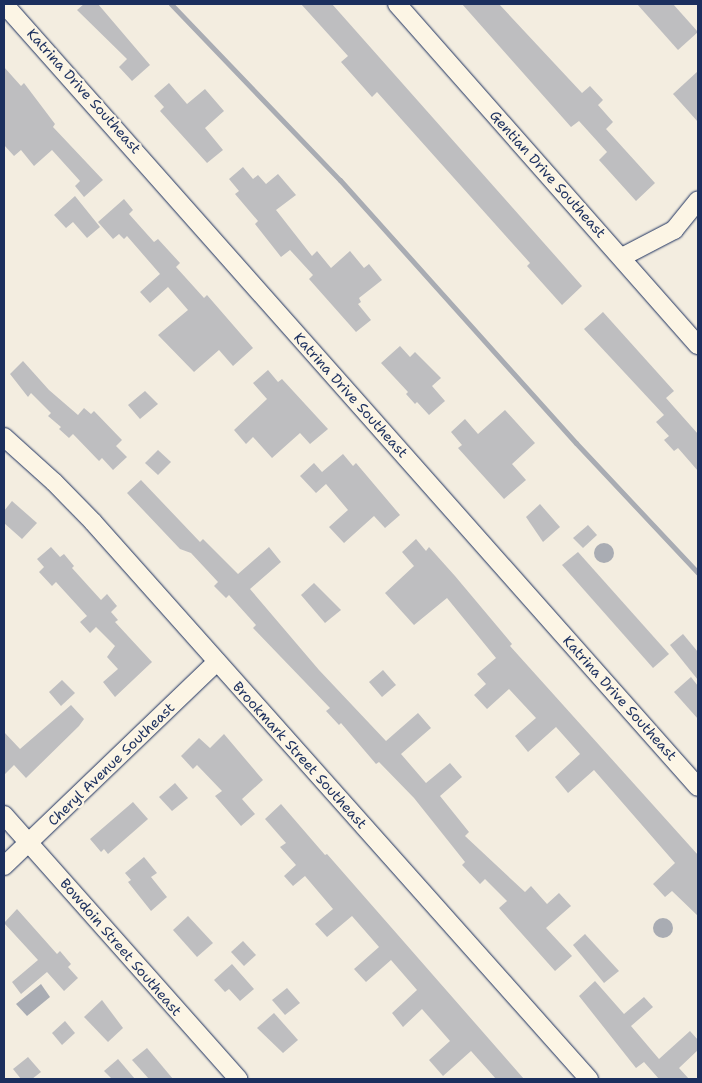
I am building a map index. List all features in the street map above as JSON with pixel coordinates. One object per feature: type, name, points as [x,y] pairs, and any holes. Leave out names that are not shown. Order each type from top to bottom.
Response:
[{"type":"street","name":"Katrina Drive Southeast","points":[[4,4],[698,787]]},
{"type":"street","name":"Gentian Drive Southeast","points":[[397,4],[622,256],[698,345]]},
{"type":"street","points":[[622,256],[674,230],[698,200]]},
{"type":"street","name":"Brookmark Street Southeast","points":[[4,436],[54,482],[93,522],[589,1079]]},
{"type":"street","name":"Cheryl Avenue Southeast","points":[[4,866],[217,662]]},
{"type":"street","name":"Bowdoin Street Southeast","points":[[4,815],[238,1079]]},
{"type":"shaded area","points":[[604,543],[611,546],[614,553],[611,560],[604,563],[597,560],[594,553],[597,546]]},
{"type":"shaded area","points":[[663,918],[670,921],[673,928],[670,935],[663,938],[656,935],[653,928],[656,921]]},
{"type":"shaded area","points":[[41,984],[50,997],[27,1016],[16,1004]]},
{"type":"building","points":[[84,4],[98,4],[150,65],[132,81],[119,67],[127,59],[77,10]]},
{"type":"building","points":[[301,4],[332,4],[582,286],[562,305],[527,266],[530,263],[377,92],[372,97],[341,62],[348,56]]},
{"type":"building","points":[[462,4],[499,4],[582,93],[590,86],[603,100],[598,105],[613,122],[606,129],[655,183],[636,201],[599,160],[607,152],[579,121],[571,127]]},
{"type":"building","points":[[637,4],[673,4],[698,32],[678,50]]},
{"type":"building","points":[[4,67],[21,86],[24,83],[55,124],[53,127],[103,180],[84,197],[75,186],[80,181],[52,150],[34,166],[21,150],[14,156],[4,145]]},
{"type":"building","points":[[698,71],[698,122],[673,94]]},
{"type":"building","points":[[169,83],[187,104],[205,89],[224,111],[205,128],[223,150],[207,163],[160,111],[164,107],[154,96]]},
{"type":"building","points":[[243,167],[253,179],[258,175],[266,184],[278,174],[296,195],[276,210],[312,256],[317,251],[331,268],[350,251],[364,268],[369,264],[382,280],[359,298],[361,302],[358,304],[371,320],[356,332],[309,279],[313,275],[290,250],[281,257],[255,224],[258,221],[235,194],[239,191],[229,179]]},
{"type":"building","points":[[75,196],[100,227],[87,238],[73,222],[66,228],[54,215]]},
{"type":"building","points":[[124,199],[133,210],[129,214],[154,242],[158,239],[180,263],[176,267],[204,298],[207,295],[253,348],[233,366],[219,350],[194,372],[158,335],[188,310],[168,287],[150,303],[140,292],[160,274],[127,236],[124,239],[119,234],[113,239],[98,222]]},
{"type":"building","points":[[603,312],[674,391],[666,398],[698,434],[698,471],[678,448],[674,451],[664,440],[669,436],[656,422],[664,415],[584,329]]},
{"type":"building","points":[[400,346],[410,357],[415,352],[441,378],[432,386],[445,401],[429,415],[417,402],[415,404],[406,394],[408,392],[381,363]]},
{"type":"building","points":[[23,361],[49,390],[78,415],[84,408],[91,414],[94,411],[122,440],[116,446],[127,457],[113,470],[102,458],[99,461],[73,434],[69,438],[59,429],[61,427],[48,416],[51,413],[31,393],[28,397],[10,374]]},
{"type":"building","points":[[268,370],[278,382],[282,379],[328,429],[310,444],[300,433],[272,458],[253,437],[246,444],[234,430],[267,399],[253,383]]},
{"type":"building","points":[[145,391],[158,404],[140,419],[128,405]]},
{"type":"building","points":[[505,410],[535,443],[512,464],[526,480],[504,499],[458,448],[462,445],[451,432],[465,419],[478,434]]},
{"type":"building","points":[[158,450],[171,462],[158,475],[145,463]]},
{"type":"building","points":[[343,454],[353,466],[356,463],[400,515],[385,528],[374,516],[344,543],[329,527],[348,510],[326,484],[316,493],[300,476],[314,463],[322,472]]},
{"type":"building","points":[[141,480],[200,542],[203,539],[238,574],[269,547],[281,562],[250,589],[319,670],[386,741],[418,713],[431,728],[401,754],[426,783],[450,763],[462,777],[440,796],[469,832],[465,836],[525,892],[531,886],[547,904],[559,893],[571,906],[546,928],[572,956],[555,971],[499,908],[507,901],[485,879],[480,884],[462,865],[465,862],[414,798],[379,762],[376,764],[341,723],[339,725],[326,711],[330,708],[253,628],[256,625],[229,595],[226,598],[214,586],[218,582],[191,553],[180,549],[127,493]]},
{"type":"building","points":[[12,501],[37,523],[22,539],[4,523],[4,511]]},
{"type":"building","points":[[540,504],[560,527],[543,542],[526,517]]},
{"type":"building","points":[[588,525],[597,535],[583,548],[573,538]]},
{"type":"building","points":[[416,539],[426,551],[429,547],[455,576],[512,644],[510,646],[698,855],[698,916],[672,891],[665,897],[653,884],[675,863],[594,770],[568,793],[555,777],[580,754],[556,727],[528,752],[515,736],[536,718],[509,689],[487,709],[474,695],[486,684],[477,674],[496,658],[447,598],[414,625],[385,593],[414,566],[402,552]]},
{"type":"building","points":[[51,547],[60,557],[64,554],[74,566],[72,568],[101,600],[107,594],[117,606],[111,612],[118,620],[115,622],[152,662],[115,697],[103,682],[118,669],[107,657],[115,646],[96,627],[90,633],[80,622],[87,616],[56,582],[52,586],[39,572],[44,567],[37,559]]},
{"type":"building","points":[[578,552],[669,654],[653,668],[562,565]]},
{"type":"building","points":[[314,583],[341,610],[325,623],[301,595]]},
{"type":"building","points":[[683,634],[698,652],[698,680],[670,645]]},
{"type":"building","points":[[383,670],[396,685],[382,697],[369,682]]},
{"type":"building","points":[[691,677],[698,686],[698,719],[674,692]]},
{"type":"building","points":[[62,680],[75,693],[61,706],[49,692]]},
{"type":"building","points":[[71,705],[84,719],[79,726],[26,778],[14,765],[4,775],[4,732],[20,749]]},
{"type":"building","points":[[224,734],[263,780],[242,799],[255,814],[241,826],[215,796],[222,791],[197,765],[193,769],[181,756],[199,738],[210,748]]},
{"type":"building","points":[[175,783],[188,798],[172,811],[159,797]]},
{"type":"building","points":[[133,802],[148,819],[108,854],[104,849],[101,852],[90,839]]},
{"type":"building","points":[[281,804],[524,1079],[496,1079],[471,1051],[443,1076],[429,1060],[450,1041],[422,1009],[403,1027],[392,1013],[417,990],[391,960],[366,982],[354,969],[379,947],[352,916],[327,937],[315,924],[333,909],[305,876],[293,886],[284,876],[296,865],[280,847],[286,843],[265,819]]},
{"type":"building","points":[[144,857],[157,873],[151,877],[167,897],[151,911],[128,882],[131,880],[125,873]]},
{"type":"building","points":[[17,909],[57,954],[60,951],[71,964],[68,967],[78,978],[64,991],[47,972],[21,994],[12,982],[38,960],[4,923]]},
{"type":"building","points":[[188,916],[213,943],[197,957],[173,930]]},
{"type":"building","points":[[585,934],[619,971],[604,983],[573,945]]},
{"type":"building","points":[[243,941],[256,955],[244,966],[231,952]]},
{"type":"building","points":[[232,964],[254,989],[240,1001],[229,989],[225,992],[214,980]]},
{"type":"building","points":[[595,981],[624,1014],[644,997],[653,1007],[631,1026],[659,1059],[690,1031],[698,1040],[698,1050],[679,1068],[689,1079],[659,1079],[644,1062],[636,1068],[579,996]]},
{"type":"building","points":[[287,988],[300,1003],[285,1015],[272,1000]]},
{"type":"building","points":[[102,1000],[123,1028],[108,1042],[84,1017]]},
{"type":"building","points":[[274,1013],[298,1040],[283,1053],[257,1028]]},
{"type":"building","points":[[65,1021],[75,1033],[62,1045],[52,1033]]},
{"type":"building","points":[[147,1048],[173,1079],[149,1079],[132,1060]]},
{"type":"building","points":[[28,1057],[41,1072],[32,1079],[21,1079],[13,1069]]},
{"type":"building","points":[[118,1059],[135,1079],[112,1079],[104,1071]]},
{"type":"waterway","points":[[171,4],[340,180],[576,443],[698,573]]}]
